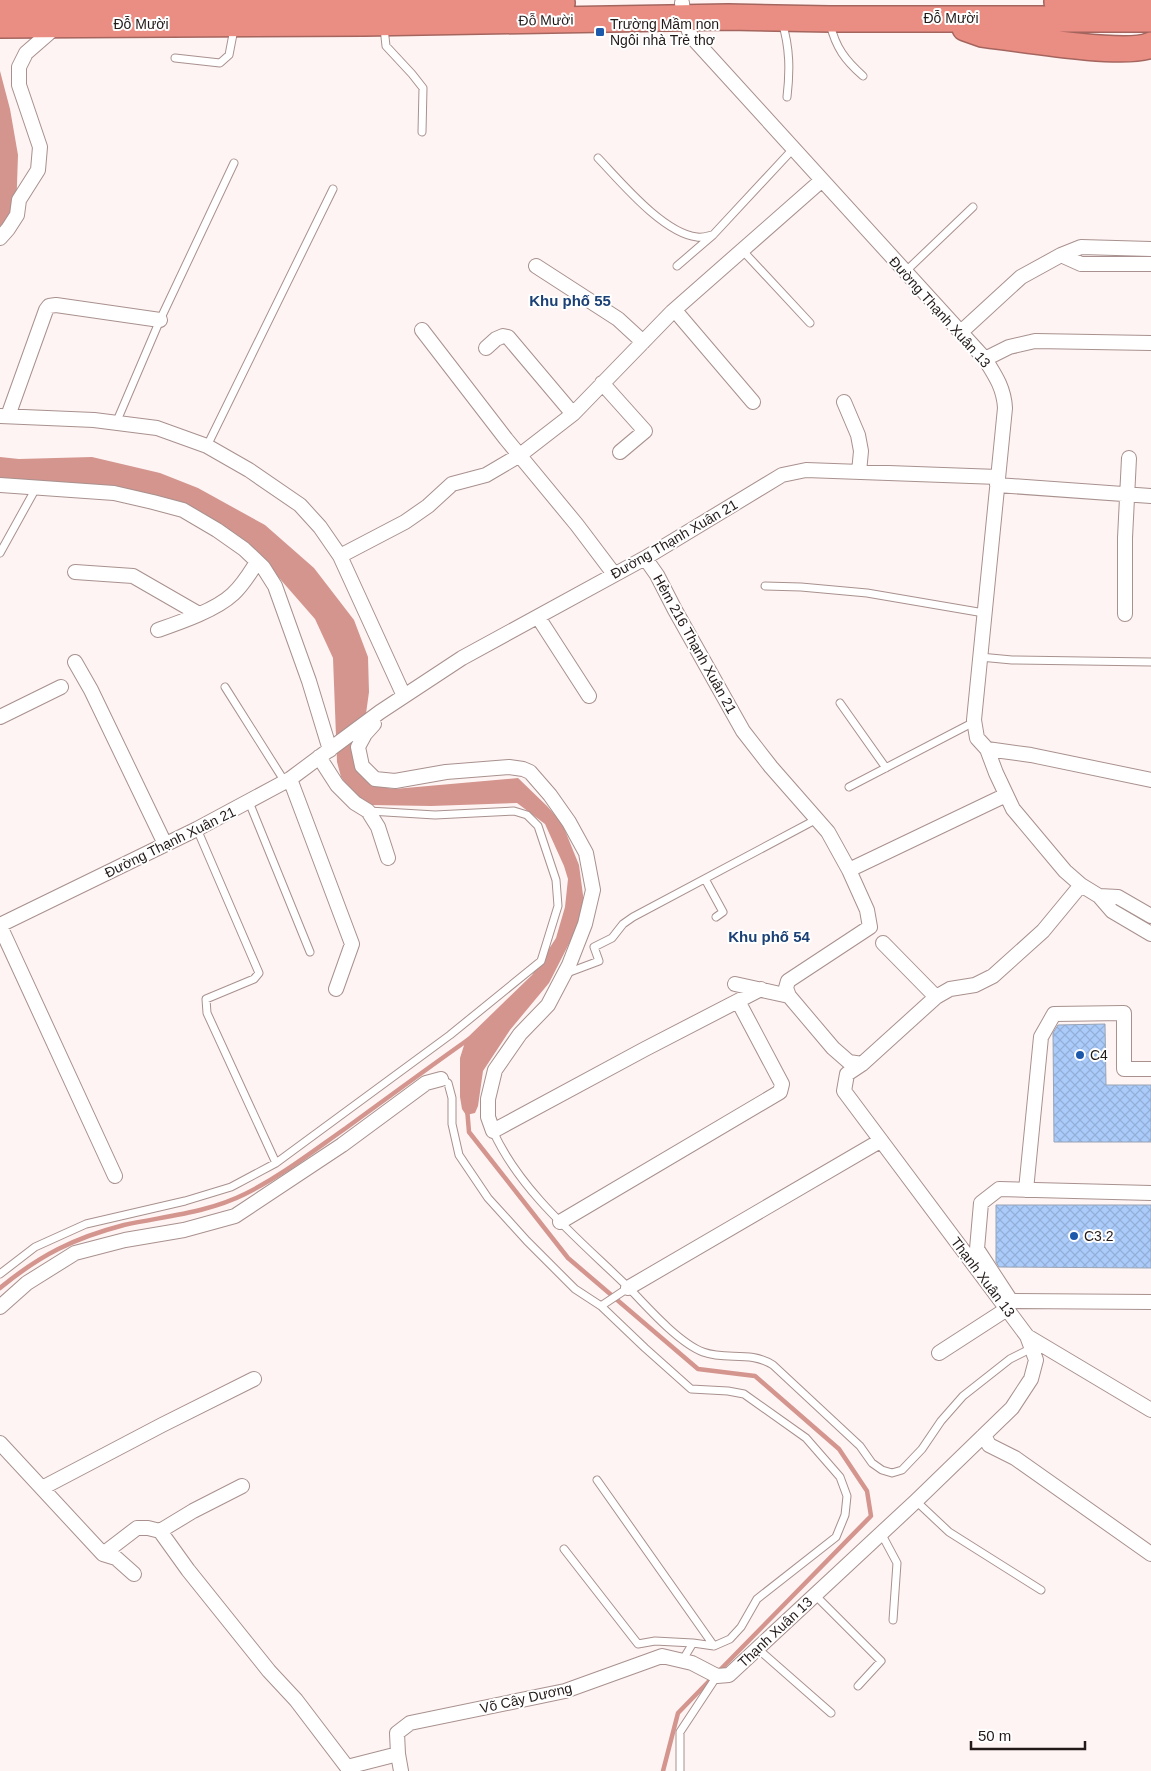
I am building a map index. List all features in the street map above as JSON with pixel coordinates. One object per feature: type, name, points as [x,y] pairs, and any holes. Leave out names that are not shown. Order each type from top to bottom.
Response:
[{"type":"highway","name":"Đỗ Mười","points":[[1,15],[341,2],[683,11],[1126,11],[1151,19]]},
{"type":"highway","name":"Đỗ Mười","points":[[1,15],[58,25],[383,22],[683,11],[830,19],[939,18],[1126,11],[1151,2]]},
{"type":"highway","points":[[939,18],[982,34],[1095,47],[1130,49],[1151,45]]},
{"type":"street","name":"Đường Thạnh Xuân 13","points":[[683,11],[691,36],[985,359],[1000,384],[1005,408],[974,722],[977,738],[987,749]]},
{"type":"street","points":[[0,238],[17,215],[19,200],[38,170],[40,154],[40,147],[19,85],[19,67],[26,53],[58,25]]},
{"type":"street","points":[[340,556],[405,522],[428,506],[452,484],[486,475],[520,455],[573,414],[672,312],[822,180]]},
{"type":"street","points":[[961,332],[1021,277],[1062,255],[1081,247],[1151,249]]},
{"type":"street","points":[[1062,255],[1081,264],[1151,264]]},
{"type":"street","points":[[536,266],[618,319],[643,342]]},
{"type":"street","points":[[160,320],[56,305],[49,306],[4,416],[94,420],[157,428],[207,446],[249,470],[300,505],[320,527],[340,556],[404,696]]},
{"type":"street","points":[[672,312],[678,314],[753,402]]},
{"type":"street","points":[[422,330],[614,574]]},
{"type":"street","points":[[486,348],[496,339],[503,336],[508,338],[573,414]]},
{"type":"street","points":[[985,359],[1008,347],[1035,341],[1151,343]]},
{"type":"street","points":[[602,383],[645,431],[620,452]]},
{"type":"street","points":[[844,402],[858,435],[860,451],[859,472]]},
{"type":"street","points":[[1125,614],[1128,458]]},
{"type":"street","name":"Đường Thạnh Xuân 21","points":[[0,925],[249,802],[287,780],[328,752],[383,710],[462,658],[645,558],[782,475],[806,470],[859,472],[997,481],[1151,496]]},
{"type":"street","points":[[0,485],[114,492],[183,510],[225,535],[257,562],[275,586],[312,690],[337,785],[355,803],[368,811],[378,827],[388,858]]},
{"type":"street","name":"Hẻm 216 Thạnh Xuân 21","points":[[645,558],[657,576],[743,730],[771,767],[828,832],[849,870],[867,910],[870,927],[788,981],[786,988],[789,996]]},
{"type":"street","points":[[158,630],[198,614],[234,594],[257,562]]},
{"type":"street","points":[[75,572],[133,576],[198,614]]},
{"type":"street","points":[[538,617],[589,696]]},
{"type":"street","points":[[74,662],[91,690],[166,844]]},
{"type":"street","points":[[0,717],[61,687]]},
{"type":"street","points":[[383,710],[382,717],[365,734],[358,747],[362,766],[375,779],[395,781],[446,772],[516,768],[530,772],[550,795],[569,822],[586,853],[593,890],[585,924],[565,973],[548,1005],[520,1034],[495,1070],[488,1099],[488,1117],[493,1131],[761,989]]},
{"type":"street","points":[[987,749],[1031,755],[1151,780]]},
{"type":"street","points":[[987,749],[1013,809],[1065,871],[1081,885],[1099,896],[1112,911],[1151,934]]},
{"type":"street","points":[[287,780],[352,944],[336,989]]},
{"type":"street","points":[[849,870],[1006,795]]},
{"type":"street","name":"Thạnh Xuân 13","points":[[717,1676],[729,1675],[916,1501],[1012,1408],[1031,1379],[1036,1360],[1029,1342],[1007,1309],[844,1091],[847,1074],[862,1064],[936,997],[950,989],[975,985],[993,976],[1043,931],[1081,885]]},
{"type":"street","points":[[1099,896],[1118,897],[1151,916]]},
{"type":"street","points":[[0,925],[115,1176]]},
{"type":"street","points":[[883,943],[936,997]]},
{"type":"street","points":[[735,984],[789,996],[833,1048],[849,1062],[862,1064]]},
{"type":"street","points":[[560,1222],[780,1092],[782,1084],[738,1001]]},
{"type":"street","points":[[1026,1190],[1041,1037],[1054,1014],[1124,1013],[1124,1069],[1151,1070]]},
{"type":"street","points":[[0,1306],[27,1283],[75,1254],[125,1240],[184,1230],[235,1216],[342,1145],[426,1083],[441,1079]]},
{"type":"street","points":[[628,1288],[880,1141]]},
{"type":"street","points":[[1151,1193],[999,1189],[981,1203],[977,1250],[1011,1301],[1151,1302]]},
{"type":"street","points":[[938,1353],[1007,1309]]},
{"type":"street","points":[[1029,1342],[1151,1410]]},
{"type":"street","points":[[42,1488],[254,1379]]},
{"type":"street","points":[[984,1435],[989,1445],[1014,1458],[1151,1554]]},
{"type":"street","points":[[0,1443],[103,1554],[116,1558],[134,1574]]},
{"type":"street","points":[[160,1531],[192,1511],[242,1486]]},
{"type":"street","points":[[103,1554],[137,1528],[160,1531],[188,1570],[269,1671],[296,1700],[347,1767],[398,1754]]},
{"type":"street","name":"Võ Cây Dương","points":[[401,1771],[397,1733],[410,1723],[565,1690],[662,1656],[687,1662]]},
{"type":"street","points":[[687,1662],[717,1676]]},
{"type":"lane","points":[[780,17],[787,40],[790,68],[787,97]]},
{"type":"lane","points":[[830,19],[833,36],[847,62],[863,76]]},
{"type":"lane","points":[[383,22],[386,46],[423,88],[422,132]]},
{"type":"lane","points":[[175,58],[220,63],[228,55],[234,24]]},
{"type":"lane","points":[[677,266],[713,235],[793,149]]},
{"type":"lane","points":[[598,158],[656,217],[697,238],[713,235]]},
{"type":"lane","points":[[116,423],[160,320],[234,163]]},
{"type":"lane","points":[[207,446],[333,189]]},
{"type":"lane","points":[[905,272],[973,207]]},
{"type":"lane","points":[[742,250],[810,323]]},
{"type":"lane","points":[[0,553],[36,488]]},
{"type":"lane","points":[[765,586],[867,593],[984,613]]},
{"type":"lane","points":[[980,657],[1012,660],[1151,662]]},
{"type":"lane","points":[[225,687],[287,780]]},
{"type":"lane","points":[[840,703],[886,768]]},
{"type":"lane","points":[[849,787],[974,722]]},
{"type":"lane","points":[[249,802],[310,952]]},
{"type":"lane","points":[[0,1274],[35,1247],[86,1224],[185,1201],[231,1187],[276,1162],[450,1035],[541,961],[558,906],[556,880],[538,826],[527,815],[514,811],[436,815],[368,811]]},
{"type":"lane","points":[[565,973],[599,961],[594,947],[612,938],[623,924],[816,819]]},
{"type":"lane","points":[[197,829],[259,972],[254,979],[206,999],[207,1013],[276,1162]]},
{"type":"lane","points":[[705,879],[723,912],[716,917]]},
{"type":"lane","points":[[441,1079],[448,1083],[452,1098],[452,1124],[459,1155],[488,1198],[534,1248],[575,1289],[601,1306],[691,1389],[744,1394],[806,1438],[840,1477],[847,1496],[845,1515],[836,1538],[757,1599],[741,1627],[730,1639],[714,1646],[655,1641],[638,1644],[564,1549]]},
{"type":"lane","points":[[493,1131],[503,1152],[560,1222],[660,1320],[703,1352],[763,1359],[773,1365],[860,1446],[872,1463],[882,1470],[892,1473],[902,1470],[922,1449],[963,1396],[1029,1342]]},
{"type":"lane","points":[[601,1306],[628,1288]]},
{"type":"lane","points":[[597,1480],[714,1646]]},
{"type":"lane","points":[[916,1501],[949,1532],[1041,1590]]},
{"type":"lane","points":[[881,1534],[897,1563],[893,1620]]},
{"type":"lane","points":[[815,1595],[881,1661],[858,1686]]},
{"type":"lane","points":[[687,1662],[693,1643]]},
{"type":"lane","points":[[758,1649],[831,1713]]},
{"type":"lane","points":[[680,1771],[680,1732],[717,1676]]},
{"type":"shaded area","points":[[0,71],[10,109],[18,155],[16,213],[0,235]]},
{"type":"shaded area","points":[[0,457],[19,459],[92,457],[160,473],[198,488],[265,525],[314,568],[354,620],[368,657],[369,692],[359,764],[376,786],[394,789],[518,778],[562,823],[579,865],[584,911],[549,983],[510,1030],[483,1071],[478,1106],[475,1113],[466,1115],[462,1109],[460,1097],[460,1058],[466,1039],[532,975],[556,938],[565,907],[568,879],[545,824],[517,803],[431,806],[370,805],[352,792],[341,777],[337,762],[333,658],[315,619],[273,571],[183,509],[0,484]]},
{"type":"building","name":"C4","points":[[1105,1024],[1106,1085],[1151,1085],[1151,1142],[1054,1142],[1053,1033],[1058,1025]]},
{"type":"building","name":"C3.2","points":[[996,1205],[1151,1205],[1151,1268],[999,1267],[996,1262]]},
{"type":"waterway","points":[[0,1288],[29,1266],[73,1242],[124,1225],[216,1206],[245,1194],[309,1154],[469,1039]]},
{"type":"waterway","points":[[467,1108],[469,1132],[568,1258],[698,1369],[755,1376],[839,1449],[867,1491],[871,1516],[719,1671]]},
{"type":"waterway","points":[[663,1771],[678,1713],[713,1677]]},
{"type":"place","name":"Trường Mầm non Ngôi nhà Trẻ thơ","points":[[600,32]]},
{"type":"place","name":"C4","points":[[1080,1055]]},
{"type":"place","name":"C3.2","points":[[1074,1236]]},
{"type":"district","name":"Khu phố 55","points":[[570,301]]},
{"type":"district","name":"Khu phố 54","points":[[769,937]]}]
